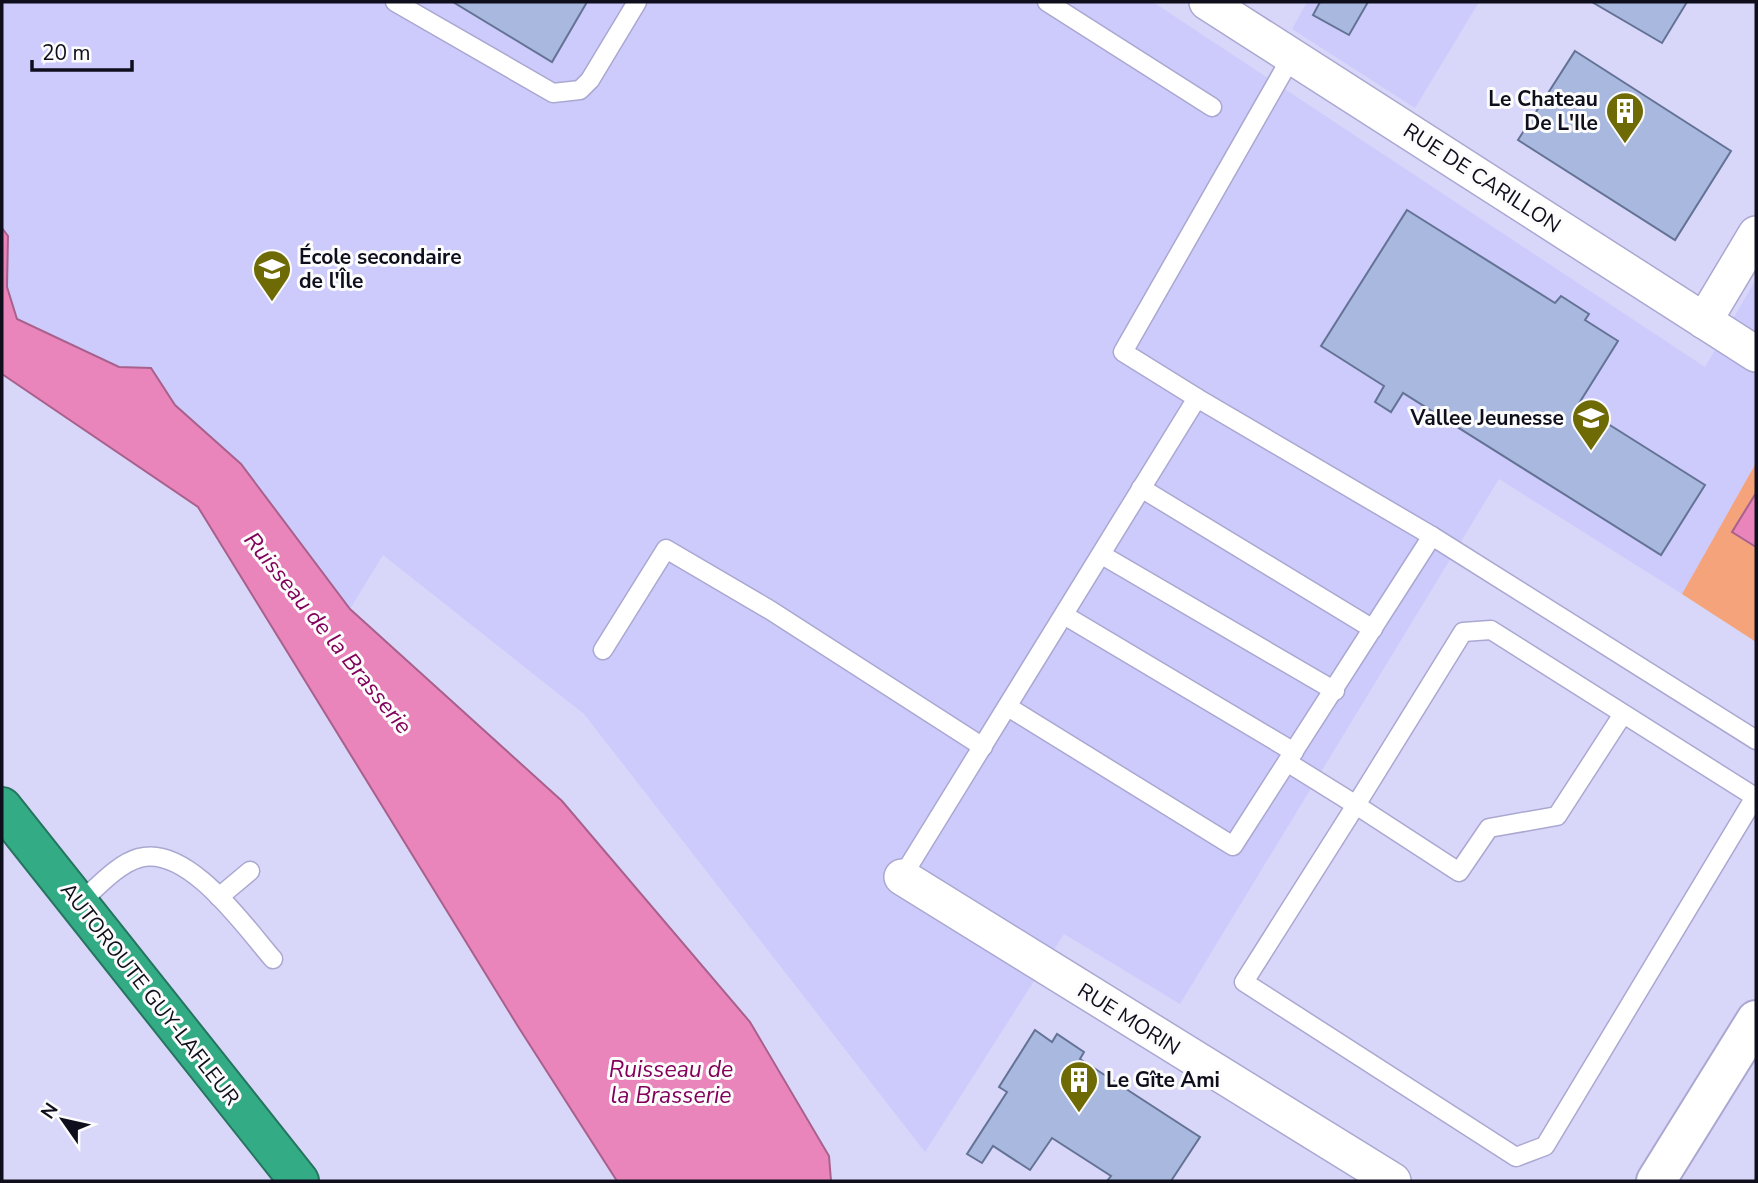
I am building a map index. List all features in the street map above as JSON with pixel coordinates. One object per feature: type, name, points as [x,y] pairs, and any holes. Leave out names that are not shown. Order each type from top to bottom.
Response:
[{"type":"highway","name":"AUTOROUTE GUY-LAFLEUR","points":[[2,807],[299,1181]]},
{"type":"highway","points":[[208,1068],[317,1181]]},
{"type":"main road","points":[[1656,1181],[1756,1020]]},
{"type":"street","name":"RUE DE CARILLON","points":[[1207,2],[1756,354]]},
{"type":"street","points":[[1704,321],[1756,234]]},
{"type":"street","name":"RUE MORIN","points":[[902,877],[1393,1181]]},
{"type":"lane","points":[[395,2],[526,79],[553,93],[566,94],[580,90],[590,80],[637,2]]},
{"type":"lane","points":[[1047,2],[1212,107]]},
{"type":"lane","points":[[1292,56],[1123,352],[1432,536],[1756,740]]},
{"type":"lane","points":[[902,877],[1197,398]]},
{"type":"lane","points":[[1141,488],[1373,629]]},
{"type":"lane","points":[[1008,707],[1233,846],[1335,691],[1432,536]]},
{"type":"lane","points":[[603,650],[666,549],[770,610],[983,747]]},
{"type":"lane","points":[[1102,555],[1335,691]]},
{"type":"lane","points":[[1065,615],[1290,757],[1356,805],[1460,872],[1489,828],[1557,816],[1623,714]]},
{"type":"lane","points":[[1491,630],[1756,797],[1545,1146],[1516,1157],[1244,982],[1463,632],[1491,630]]},
{"type":"lane","points":[[78,904],[126,864],[148,857],[177,864],[219,897],[272,959]]},
{"type":"lane","points":[[219,897],[250,871]]},
{"type":"shaded area","points":[[2,2],[1153,2],[1705,367],[1756,279],[1756,463],[1682,594],[1499,479],[1180,1004],[1064,934],[925,1152],[584,714],[383,555],[350,609],[241,464],[175,405],[151,368],[119,367],[17,319],[7,287],[8,236],[2,228]]},
{"type":"shaded area","points":[[1307,2],[1479,2],[1415,108],[1292,29]]},
{"type":"shaded area","points":[[1756,463],[1756,642],[1682,594]]},
{"type":"water","name":"Ruisseau de la Brasserie","points":[[2,228],[8,236],[7,287],[17,319],[119,367],[151,368],[175,405],[241,464],[350,609],[562,801],[750,1022],[829,1156],[831,1181],[617,1181],[519,1028],[198,507],[2,374]]},
{"type":"water","points":[[1756,493],[1756,547],[1732,532]]},
{"type":"building","points":[[453,2],[587,2],[552,62]]},
{"type":"building","points":[[1320,2],[1368,2],[1349,35],[1313,15]]},
{"type":"building","points":[[1592,2],[1687,2],[1662,43]]},
{"type":"building","name":"Le Chateau De L'Ile","points":[[1575,51],[1731,151],[1675,240],[1518,140]]},
{"type":"building","points":[[1407,210],[1555,303],[1561,296],[1589,314],[1585,320],[1618,341],[1578,405],[1705,485],[1661,555],[1403,393],[1391,412],[1375,402],[1384,386],[1321,346]]},
{"type":"building","name":"Le Gîte Ami","points":[[1035,1030],[1052,1042],[1057,1034],[1084,1052],[1080,1059],[1200,1137],[1171,1181],[1107,1181],[1111,1176],[1052,1138],[1030,1170],[993,1146],[982,1163],[967,1154],[1007,1092],[999,1087]]},
{"type":"place","name":"Le Chateau De L'Ile","points":[[1625,145]]},
{"type":"place","name":"École secondaire de l'Île","points":[[272,303]]},
{"type":"place","name":"Vallee Jeunesse","points":[[1591,452]]},
{"type":"place","name":"Le Gîte Ami","points":[[1079,1114]]}]
